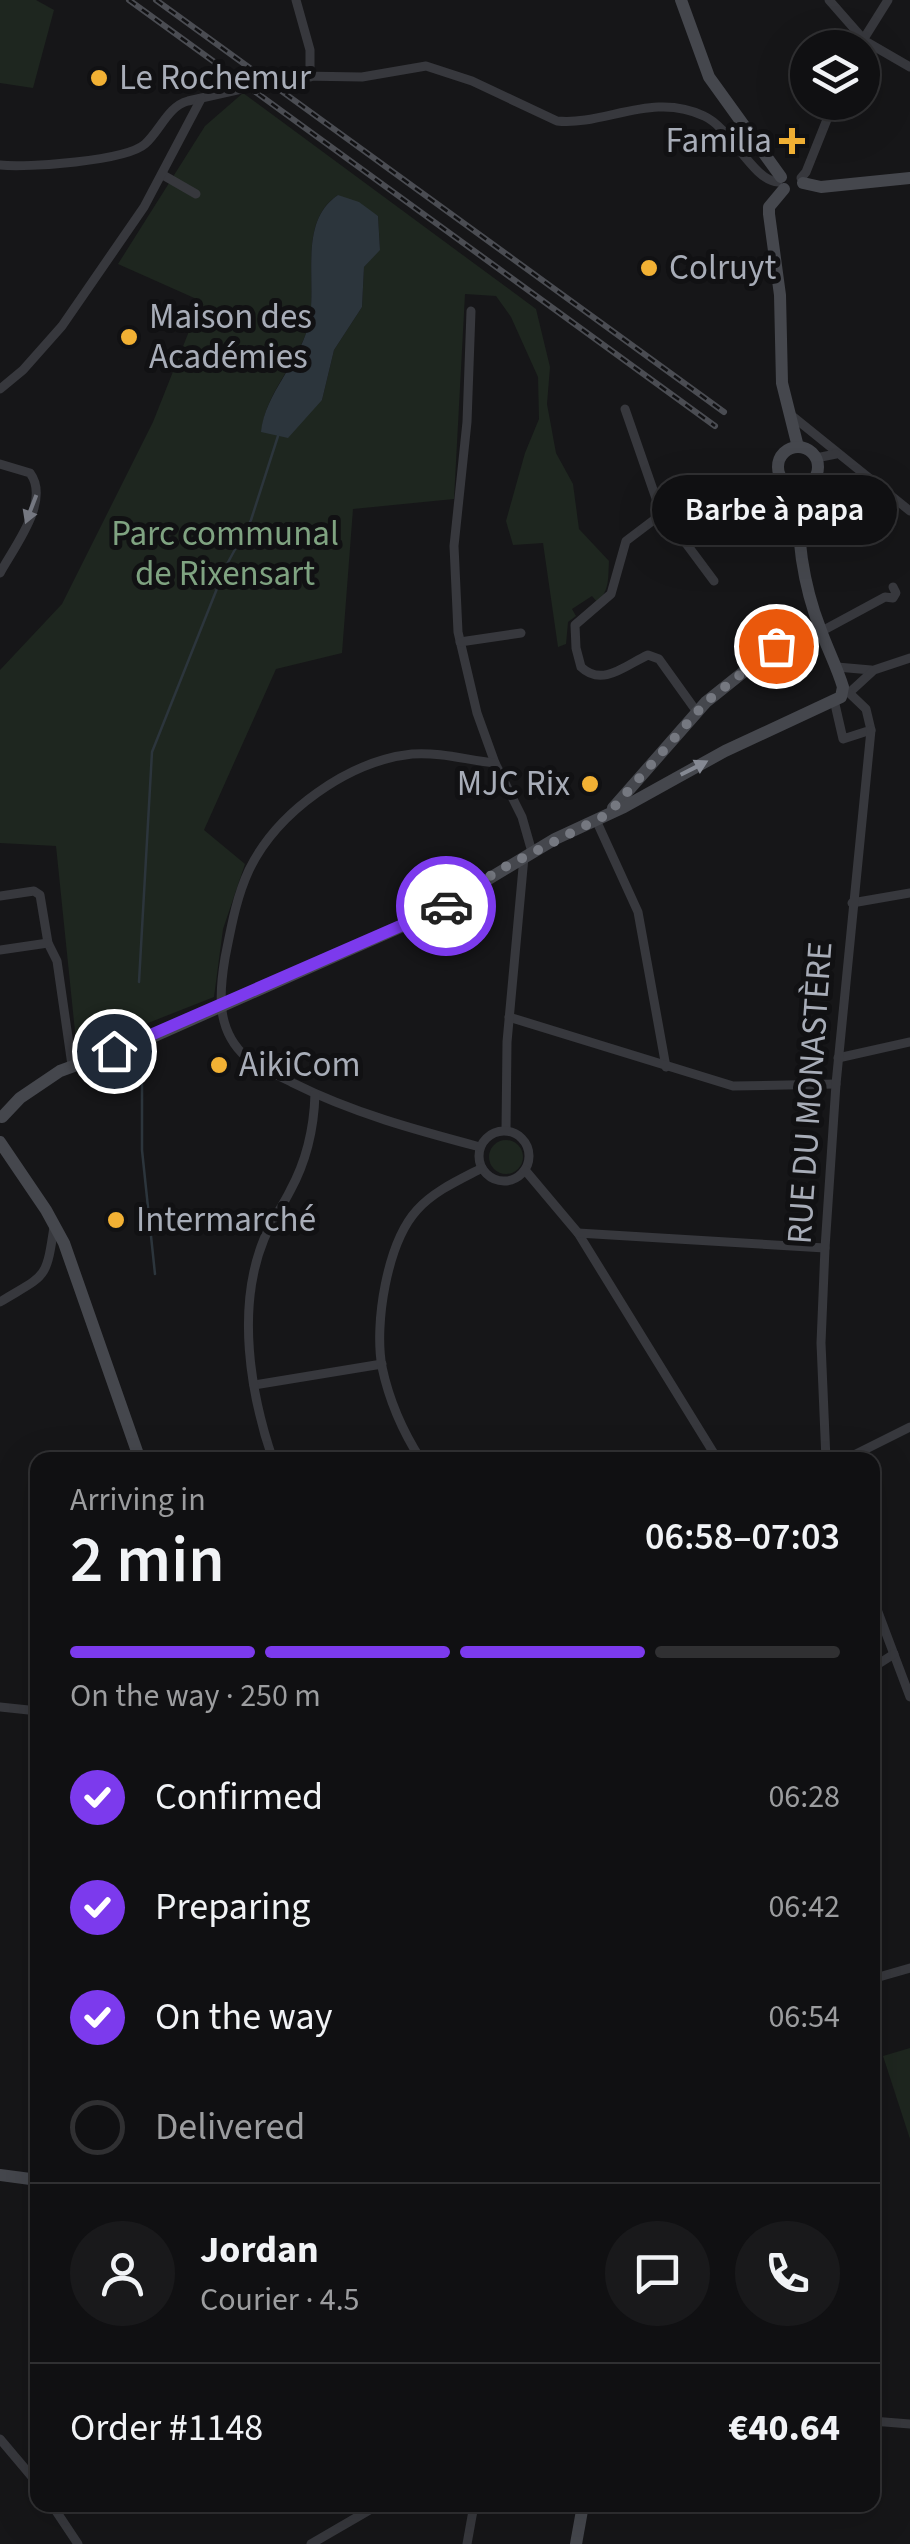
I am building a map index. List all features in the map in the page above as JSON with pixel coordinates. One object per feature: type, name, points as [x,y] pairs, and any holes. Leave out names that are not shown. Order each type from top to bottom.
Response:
[{"type":"street","points":[[296,0],[310,50],[310,76]]},
{"type":"street","points":[[682,0],[709,77],[781,183]]},
{"type":"street","points":[[830,0],[851,30]]},
{"type":"street","points":[[870,30],[888,0]]},
{"type":"street","points":[[880,53],[910,67]]},
{"type":"street","points":[[0,166],[98,159],[131,152],[144,146],[178,104],[310,76],[362,77],[426,66],[472,81],[557,121],[640,108],[701,114],[717,123],[764,178],[781,183]]},
{"type":"street","points":[[0,388],[23,370],[62,326],[144,208],[202,99]]},
{"type":"street","points":[[802,180],[827,120]]},
{"type":"street","points":[[163,174],[196,194]]},
{"type":"street","points":[[798,447],[781,373],[780,295],[769,207],[789,174],[821,187],[910,178]]},
{"type":"street","points":[[471,311],[467,422],[454,546],[460,642],[495,763],[522,817],[528,854],[509,1017],[506,1130]]},
{"type":"street","points":[[625,409],[646,478],[663,513],[714,581]]},
{"type":"street","points":[[790,415],[910,512]]},
{"type":"street","points":[[798,447],[816,458],[814,478],[798,487],[784,482],[778,469],[782,455],[798,447]]},
{"type":"street","points":[[816,458],[836,454]]},
{"type":"street","points":[[0,464],[30,473],[38,488],[34,508],[0,573]]},
{"type":"street","points":[[798,487],[800,546],[820,629],[847,690],[866,709],[871,730],[843,739],[834,700]]},
{"type":"street","points":[[663,513],[626,541],[611,594],[575,625],[576,648],[582,667],[597,675],[614,673],[648,655],[659,659],[697,712]]},
{"type":"street","points":[[602,817],[697,712],[776,646],[885,597]]},
{"type":"street","points":[[460,642],[520,633]]},
{"type":"street","points":[[1,1117],[42,1081],[72,1065],[150,1038],[432,913],[528,854],[656,786],[841,697],[874,670],[910,658]]},
{"type":"street","points":[[837,667],[874,670]]},
{"type":"street","name":"RUE DU MONASTÈRE","points":[[826,1452],[821,1344],[824,1248],[852,903],[871,730]]},
{"type":"street","points":[[480,1147],[387,1122],[316,1094],[247,1058],[218,1007],[231,925],[242,888],[258,855],[292,814],[337,781],[389,759],[432,754],[495,763]]},
{"type":"street","points":[[645,771],[648,781],[656,786]]},
{"type":"street","points":[[602,817],[638,912],[666,1067]]},
{"type":"street","points":[[0,896],[34,891],[40,895],[48,943],[56,961],[72,1065]]},
{"type":"street","points":[[852,903],[910,893]]},
{"type":"street","points":[[0,950],[48,943]]},
{"type":"street","points":[[509,1017],[734,1086],[836,1084]]},
{"type":"street","points":[[838,1058],[910,1042]]},
{"type":"street","points":[[270,1452],[260,1422],[250,1362],[253,1280],[266,1234],[308,1150],[316,1094]]},
{"type":"street","points":[[506,1130],[524,1140],[529,1158],[525,1170],[502,1180],[485,1173],[480,1147],[490,1136],[506,1130]]},
{"type":"street","points":[[0,1142],[55,1224],[79,1280],[137,1452]]},
{"type":"street","points":[[417,1452],[401,1424],[382,1364],[386,1284],[403,1228],[432,1196],[482,1168]]},
{"type":"street","points":[[525,1170],[578,1233],[713,1452]]},
{"type":"street","points":[[0,1302],[44,1274],[51,1259],[55,1224]]},
{"type":"street","points":[[578,1233],[824,1248]]},
{"type":"street","points":[[254,1385],[382,1364]]},
{"type":"street","points":[[860,1452],[910,1427]]},
{"type":"street","points":[[880,1617],[910,1697]]},
{"type":"street","points":[[880,1663],[894,1654]]},
{"type":"street","points":[[0,1707],[30,1710]]},
{"type":"street","points":[[880,1977],[910,1968]]},
{"type":"street","points":[[0,2175],[30,2179]]},
{"type":"street","points":[[880,2421],[910,2424]]},
{"type":"street","points":[[0,2439],[30,2475]]},
{"type":"street","points":[[57,2512],[78,2544]]},
{"type":"street","points":[[311,2544],[366,2512]]},
{"type":"street","points":[[468,2544],[473,2512]]},
{"type":"street","points":[[576,2544],[582,2512]]},
{"type":"green space","points":[[0,0],[36,0],[54,10],[33,88],[0,83]]},
{"type":"green space","name":"Parc communal de Rixensart","points":[[243,93],[536,309],[550,367],[547,404],[556,453],[573,484],[579,529],[609,561],[607,583],[597,602],[592,596],[572,609],[576,616],[568,622],[566,644],[558,647],[543,543],[513,545],[506,521],[539,419],[538,377],[511,317],[496,296],[465,294],[454,499],[353,509],[342,653],[276,669],[204,830],[245,864],[223,929],[214,997],[77,1051],[56,846],[0,843],[0,670],[62,604],[153,422],[201,301],[118,264],[205,126]],"holes":[[[338,195],[378,216],[380,249],[364,267],[362,307],[334,350],[322,400],[262,432],[268,405],[308,327],[311,256],[317,221]]]},
{"type":"green space","points":[[506,1140],[518,1145],[523,1157],[518,1169],[506,1174],[494,1169],[489,1157],[494,1145]]},
{"type":"green space","points":[[910,2048],[910,2139],[883,2056]]},
{"type":"shaded area","points":[[338,195],[359,202],[378,216],[380,250],[364,267],[362,307],[334,350],[322,400],[288,438],[261,432],[269,405],[308,327],[313,238],[325,207]]},
{"type":"waterway","points":[[139,982],[152,752],[226,566],[251,520],[278,436]]},
{"type":"waterway","points":[[142,1084],[142,1150],[155,1274]]},
{"type":"railway","points":[[129,0],[715,426]]},
{"type":"railway","points":[[156,0],[724,412]]},
{"type":"way so far","points":[[446,906],[499,870],[608,814],[706,702],[776,646]]},
{"type":"place","name":"Le Rochemur","points":[[99,78]]},
{"type":"place","name":"Familia","points":[[792,141]]},
{"type":"place","name":"Colruyt","points":[[649,268]]},
{"type":"place","name":"Maison des Académies","points":[[129,337]]},
{"type":"place","name":"Barbe à papa","points":[[776,646]]},
{"type":"place","name":"MJC Rix","points":[[590,784]]},
{"type":"place","name":"AikiCom","points":[[219,1065]]},
{"type":"place","name":"Intermarché","points":[[116,1220]]},
{"type":"route","points":[[114,1051],[446,906]]}]
